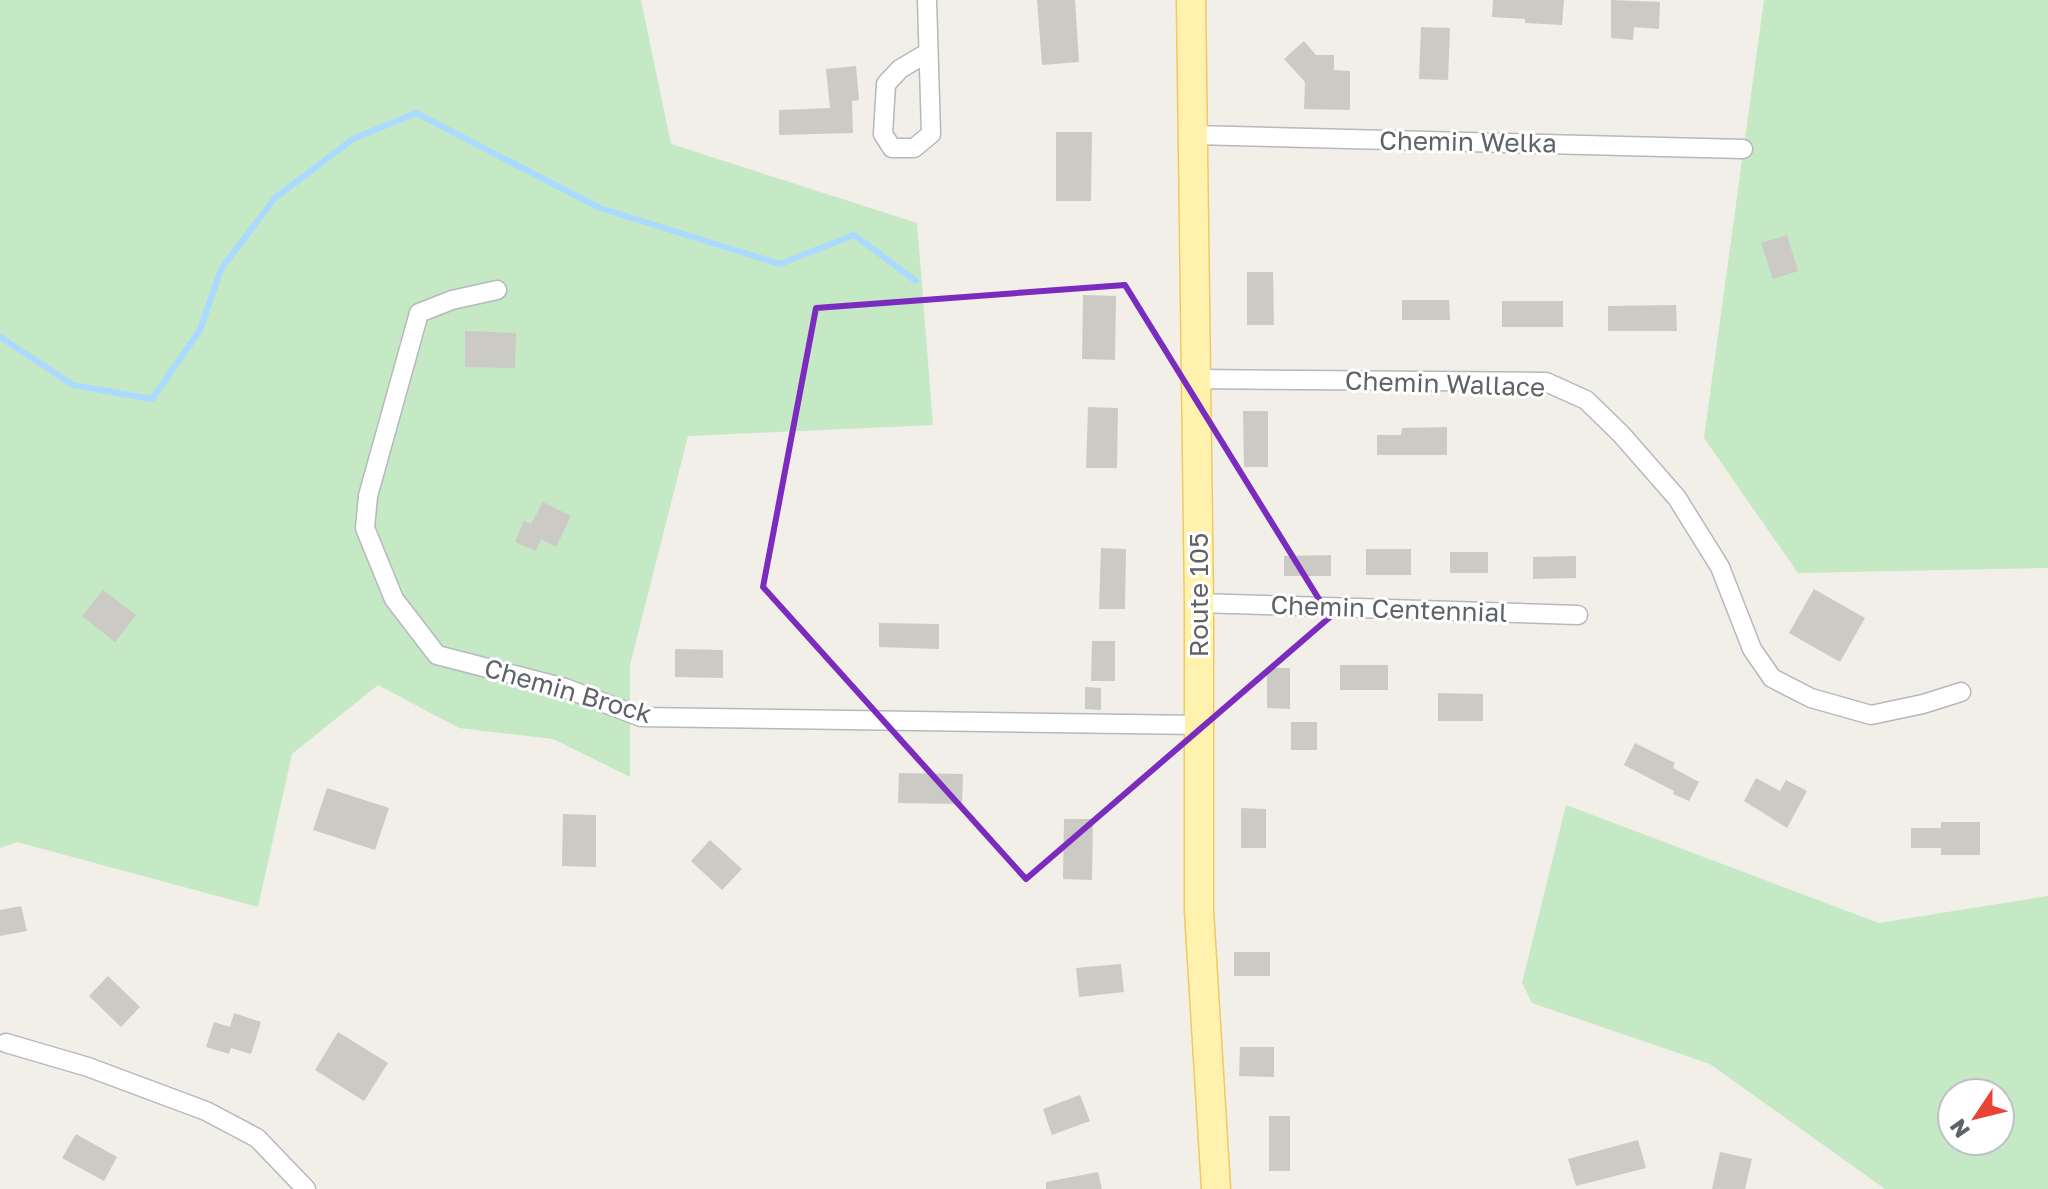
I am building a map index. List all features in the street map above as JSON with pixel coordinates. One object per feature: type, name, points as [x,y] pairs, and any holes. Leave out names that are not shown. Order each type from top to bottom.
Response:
[{"type":"main road","name":"Route 105","points":[[1191,0],[1199,603],[1199,911],[1216,1189]]},
{"type":"street","points":[[927,0],[931,134],[914,148],[892,148],[883,134],[886,84],[900,69],[927,53]]},
{"type":"street","name":"Chemin Welka","points":[[1194,135],[1743,149]]},
{"type":"street","name":"Chemin Brock","points":[[497,290],[452,300],[419,313],[368,496],[365,528],[394,599],[437,655],[565,688],[641,717],[1199,725]]},
{"type":"street","name":"Chemin Wallace","points":[[1196,379],[1546,382],[1586,400],[1621,434],[1677,498],[1720,567],[1752,649],[1772,678],[1811,698],[1871,715],[1961,692]]},
{"type":"street","name":"Chemin Centennial","points":[[1199,603],[1578,615]]},
{"type":"street","points":[[6,1043],[88,1067],[206,1111],[257,1138],[306,1189]]},
{"type":"highlighted area","points":[[1125,285],[1330,617],[1026,879],[763,587],[816,308]]},
{"type":"green space","points":[[0,0],[641,0],[671,144],[917,223],[933,425],[688,436],[630,665],[630,777],[553,739],[459,728],[378,685],[292,754],[258,907],[17,842],[0,848]]},
{"type":"green space","points":[[1764,0],[2048,0],[2048,568],[1798,573],[1704,438]]},
{"type":"green space","points":[[1566,805],[1879,923],[2048,896],[2048,1189],[1885,1189],[1710,1064],[1532,1003],[1522,983]]},
{"type":"building","points":[[1037,0],[1075,0],[1079,62],[1042,65]]},
{"type":"building","points":[[1493,0],[1564,0],[1562,25],[1492,17]]},
{"type":"building","points":[[1611,0],[1660,2],[1659,29],[1634,27],[1633,40],[1611,38]]},
{"type":"building","points":[[1421,27],[1450,28],[1448,80],[1419,79]]},
{"type":"building","points":[[1304,41],[1316,55],[1334,55],[1334,70],[1350,71],[1350,110],[1304,109],[1305,82],[1284,59]]},
{"type":"building","points":[[856,66],[859,100],[852,101],[853,133],[779,135],[779,110],[830,108],[826,69]]},
{"type":"building","points":[[1056,132],[1092,132],[1091,201],[1056,201]]},
{"type":"building","points":[[1787,235],[1798,271],[1773,279],[1761,243]]},
{"type":"building","points":[[1247,272],[1273,272],[1274,325],[1247,325]]},
{"type":"building","points":[[1083,295],[1116,296],[1115,360],[1082,359]]},
{"type":"building","points":[[1402,300],[1449,300],[1450,320],[1402,320]]},
{"type":"building","points":[[1502,301],[1563,301],[1563,327],[1502,327]]},
{"type":"building","points":[[1676,305],[1677,331],[1608,331],[1608,306]]},
{"type":"building","points":[[465,331],[516,333],[515,368],[465,367]]},
{"type":"building","points":[[1088,407],[1118,408],[1117,468],[1086,468]]},
{"type":"building","points":[[1243,411],[1268,411],[1268,467],[1244,467]]},
{"type":"building","points":[[1447,427],[1447,455],[1377,455],[1377,435],[1401,435],[1402,428]]},
{"type":"building","points":[[543,502],[571,516],[556,547],[541,539],[536,551],[515,542],[524,521],[531,524]]},
{"type":"building","points":[[1101,548],[1126,549],[1125,609],[1099,609]]},
{"type":"building","points":[[1366,549],[1411,549],[1411,575],[1366,575]]},
{"type":"building","points":[[1450,552],[1488,552],[1488,573],[1450,573]]},
{"type":"building","points":[[1331,555],[1331,576],[1284,576],[1284,556]]},
{"type":"building","points":[[1576,556],[1576,578],[1533,579],[1533,557]]},
{"type":"building","points":[[1814,589],[1865,618],[1840,662],[1789,633]]},
{"type":"building","points":[[103,590],[136,615],[115,642],[82,616]]},
{"type":"building","points":[[879,623],[939,624],[939,649],[879,647]]},
{"type":"building","points":[[1092,641],[1115,641],[1115,681],[1091,681]]},
{"type":"building","points":[[675,649],[723,650],[723,678],[675,677]]},
{"type":"building","points":[[1340,665],[1388,665],[1388,690],[1340,690]]},
{"type":"building","points":[[1267,668],[1290,668],[1290,709],[1267,708]]},
{"type":"building","points":[[1085,687],[1101,688],[1101,710],[1085,709]]},
{"type":"building","points":[[1438,693],[1483,694],[1483,721],[1438,721]]},
{"type":"building","points":[[1291,722],[1317,722],[1317,750],[1291,750]]},
{"type":"building","points":[[1635,743],[1675,763],[1673,768],[1699,782],[1689,801],[1624,765]]},
{"type":"building","points":[[899,773],[963,774],[962,804],[898,803]]},
{"type":"building","points":[[1756,778],[1780,791],[1786,780],[1807,791],[1787,828],[1744,801]]},
{"type":"building","points":[[327,788],[389,808],[375,850],[313,830]]},
{"type":"building","points":[[1241,808],[1266,809],[1266,848],[1241,848]]},
{"type":"building","points":[[563,814],[596,815],[596,867],[562,866]]},
{"type":"building","points":[[1064,819],[1093,819],[1092,880],[1063,879]]},
{"type":"building","points":[[1941,822],[1980,822],[1980,855],[1941,855],[1941,848],[1911,848],[1911,828],[1941,828]]},
{"type":"building","points":[[710,840],[742,869],[722,890],[691,861]]},
{"type":"building","points":[[21,906],[27,931],[0,936],[0,910]]},
{"type":"building","points":[[1234,952],[1270,952],[1270,976],[1234,976]]},
{"type":"building","points":[[1121,964],[1124,992],[1079,997],[1076,968]]},
{"type":"building","points":[[108,976],[140,1007],[121,1027],[89,996]]},
{"type":"building","points":[[234,1013],[261,1022],[251,1054],[231,1048],[229,1054],[206,1047],[214,1022],[230,1027]]},
{"type":"building","points":[[338,1032],[388,1063],[364,1101],[315,1070]]},
{"type":"building","points":[[1240,1047],[1274,1047],[1274,1077],[1239,1076]]},
{"type":"building","points":[[1080,1095],[1090,1121],[1052,1135],[1043,1109]]},
{"type":"building","points":[[1269,1116],[1290,1116],[1290,1171],[1269,1171]]},
{"type":"building","points":[[76,1134],[117,1157],[104,1181],[62,1158]]},
{"type":"building","points":[[1638,1140],[1646,1168],[1576,1186],[1568,1159]]},
{"type":"building","points":[[1720,1152],[1752,1159],[1745,1189],[1712,1189]]},
{"type":"building","points":[[1098,1172],[1102,1189],[1046,1189],[1046,1182]]},
{"type":"waterway","points":[[0,337],[73,385],[152,399],[200,330],[221,269],[275,198],[353,139],[416,113],[600,208],[780,264],[854,235],[916,281]]}]
